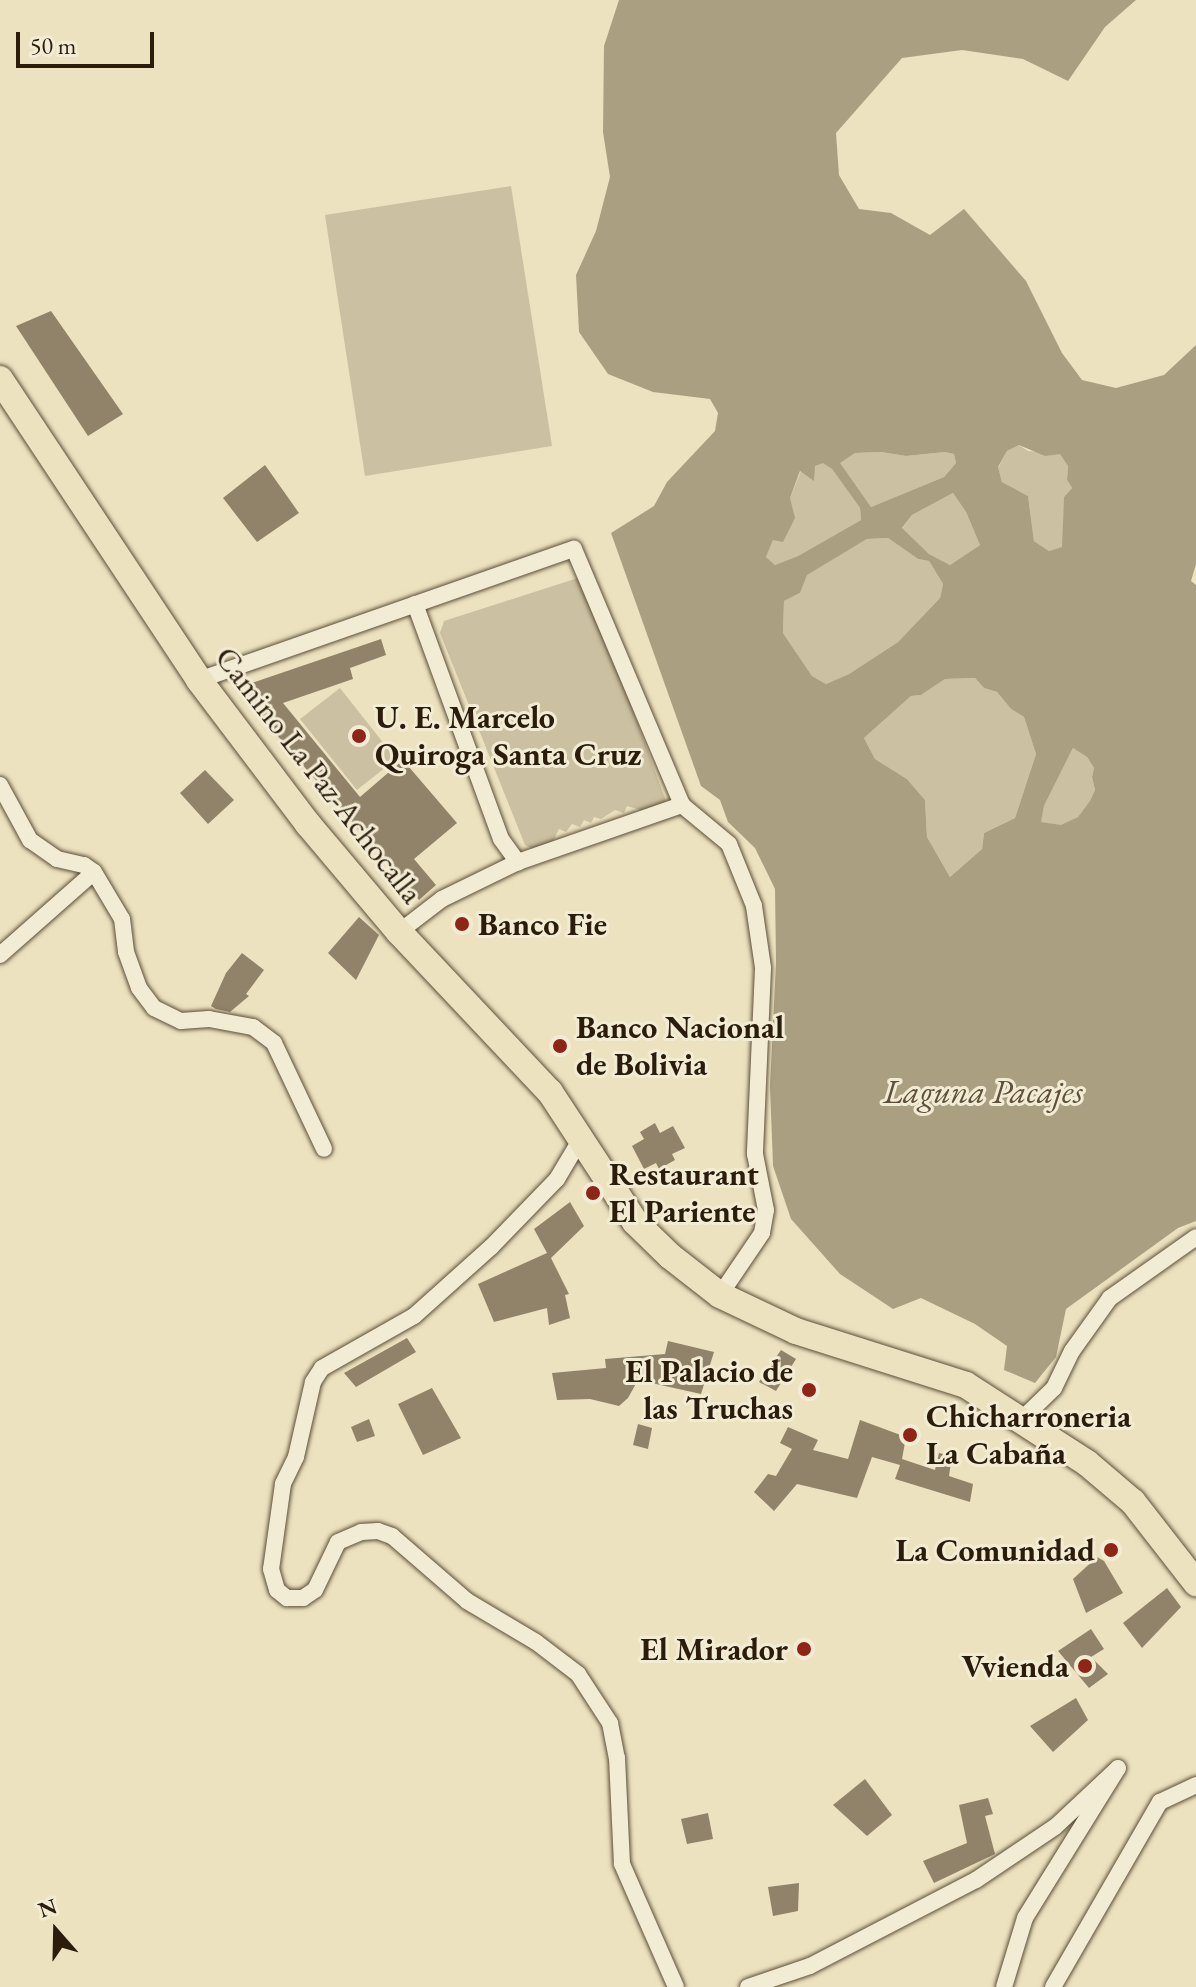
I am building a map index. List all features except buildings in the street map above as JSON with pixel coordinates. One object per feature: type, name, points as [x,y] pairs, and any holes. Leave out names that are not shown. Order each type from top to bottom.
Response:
[{"type":"main road","name":"Camino La Paz-Achocalla","points":[[0,379],[199,680],[308,824],[399,932],[550,1092],[635,1222],[670,1256],[720,1295],[796,1331],[966,1385],[1021,1420],[1087,1463],[1133,1502],[1196,1583]]},
{"type":"street","points":[[199,680],[574,549],[682,805],[729,844],[754,906],[763,968],[755,1154],[766,1210],[762,1233],[720,1295]]},
{"type":"street","points":[[415,604],[501,839],[518,862]]},
{"type":"street","points":[[0,785],[30,840],[57,859],[84,865],[94,872],[122,919],[126,952],[139,988],[154,1008],[181,1021],[209,1019],[253,1027],[274,1043],[324,1149]]},
{"type":"street","points":[[399,932],[442,899],[518,862],[682,805]]},
{"type":"street","points":[[0,955],[94,872]]},
{"type":"street","points":[[582,1137],[557,1179],[414,1316],[322,1368],[313,1382],[296,1457],[283,1484],[271,1569],[277,1590],[287,1598],[303,1598],[315,1590],[338,1542],[361,1532],[378,1531],[392,1536],[467,1601],[536,1642],[578,1674],[610,1723],[617,1758],[622,1864],[676,1987]]},
{"type":"street","points":[[1021,1420],[1054,1388],[1072,1351],[1110,1298],[1196,1237]]},
{"type":"street","points":[[748,1987],[810,1966],[976,1880],[1055,1827],[1118,1768],[1025,1918],[1004,1987]]},
{"type":"street","points":[[1053,1987],[1160,1802],[1196,1785]]},
{"type":"shaded area","points":[[511,186],[552,446],[365,476],[325,215]]},
{"type":"shaded area","points":[[1019,445],[1028,451],[1060,453],[1068,466],[1067,480],[1072,488],[1064,497],[1063,547],[1049,551],[1034,541],[1028,496],[1002,482],[998,468],[1007,451]]},
{"type":"shaded area","points":[[881,452],[906,456],[945,452],[954,454],[956,463],[944,477],[871,507],[839,463],[855,453]]},
{"type":"shaded area","points":[[823,462],[832,469],[860,508],[861,520],[798,556],[775,565],[766,557],[801,471]]},
{"type":"shaded area","points":[[953,493],[966,512],[980,545],[950,565],[929,554],[902,529],[912,515]]},
{"type":"shaded area","points":[[888,538],[918,559],[929,561],[943,584],[940,598],[898,642],[849,674],[826,684],[812,676],[783,633],[784,601],[800,593],[806,575],[867,539]]},
{"type":"shaded area","points":[[584,576],[667,804],[648,812],[627,806],[624,813],[615,810],[601,819],[594,817],[591,823],[584,820],[580,827],[572,824],[566,832],[559,829],[551,845],[535,850],[525,845],[440,633],[444,621]]},
{"type":"shaded area","points":[[975,678],[984,688],[997,692],[1011,709],[1024,717],[1036,754],[1015,818],[984,833],[982,849],[950,877],[927,837],[925,800],[907,779],[875,759],[864,738],[911,696],[921,695],[945,679]]},
{"type":"shaded area","points":[[340,688],[396,759],[357,790],[300,719]]},
{"type":"shaded area","points":[[1073,748],[1087,757],[1094,768],[1092,777],[1095,790],[1090,802],[1078,817],[1061,826],[1040,822],[1044,806]]},
{"type":"water","name":"Laguna Pacajes","points":[[619,0],[1136,0],[1105,27],[1068,81],[1023,59],[962,50],[902,58],[836,133],[839,175],[859,209],[891,213],[930,235],[964,209],[1026,281],[1062,353],[1082,380],[1116,388],[1164,375],[1196,345],[1196,564],[1191,581],[1196,585],[1196,1221],[1178,1228],[1066,1309],[1056,1357],[1035,1383],[1004,1370],[1007,1346],[975,1324],[921,1298],[893,1309],[840,1274],[791,1219],[773,1166],[770,1086],[776,963],[775,889],[755,848],[728,822],[720,800],[701,786],[611,533],[654,506],[667,482],[715,431],[718,413],[710,399],[653,392],[608,374],[579,332],[576,275],[596,231],[610,177],[603,132],[604,46]],"holes":[[[1019,445],[1045,456],[1060,454],[1068,466],[1067,480],[1072,488],[1064,497],[1062,547],[1049,551],[1034,541],[1028,496],[1002,482],[998,467],[1007,451]],[[881,452],[906,456],[945,452],[954,454],[956,463],[944,477],[871,507],[840,463],[855,453]],[[823,463],[832,469],[860,508],[861,520],[798,556],[775,565],[766,557],[773,540],[783,542],[795,518],[790,498],[800,471],[814,481],[815,466]],[[953,493],[966,512],[980,545],[950,565],[929,554],[902,528],[912,515]],[[888,538],[918,559],[929,561],[943,584],[940,598],[898,642],[849,674],[826,684],[812,676],[783,633],[784,601],[800,593],[807,575],[867,539]],[[975,678],[984,688],[997,692],[1011,709],[1024,717],[1036,754],[1015,818],[984,833],[982,849],[950,877],[927,837],[925,800],[907,779],[875,759],[864,738],[911,696],[921,695],[945,679]],[[1073,748],[1087,757],[1094,768],[1092,777],[1095,790],[1078,817],[1061,825],[1041,822],[1044,806]]]},
{"type":"place","name":"U. E. Marcelo Quiroga Santa Cruz","points":[[359,736]]},
{"type":"place","name":"Banco Fie","points":[[462,924]]},
{"type":"place","name":"Banco Nacional de Bolivia","points":[[560,1046]]},
{"type":"place","name":"Restaurant El Pariente","points":[[593,1193]]},
{"type":"place","name":"El Palacio de las Truchas","points":[[809,1390]]},
{"type":"place","name":"Chicharroneria La Cabaña","points":[[910,1435]]},
{"type":"place","name":"La Comunidad","points":[[1111,1550]]},
{"type":"place","name":"El Mirador","points":[[804,1649]]},
{"type":"place","name":"Vvienda","points":[[1085,1666]]}]
